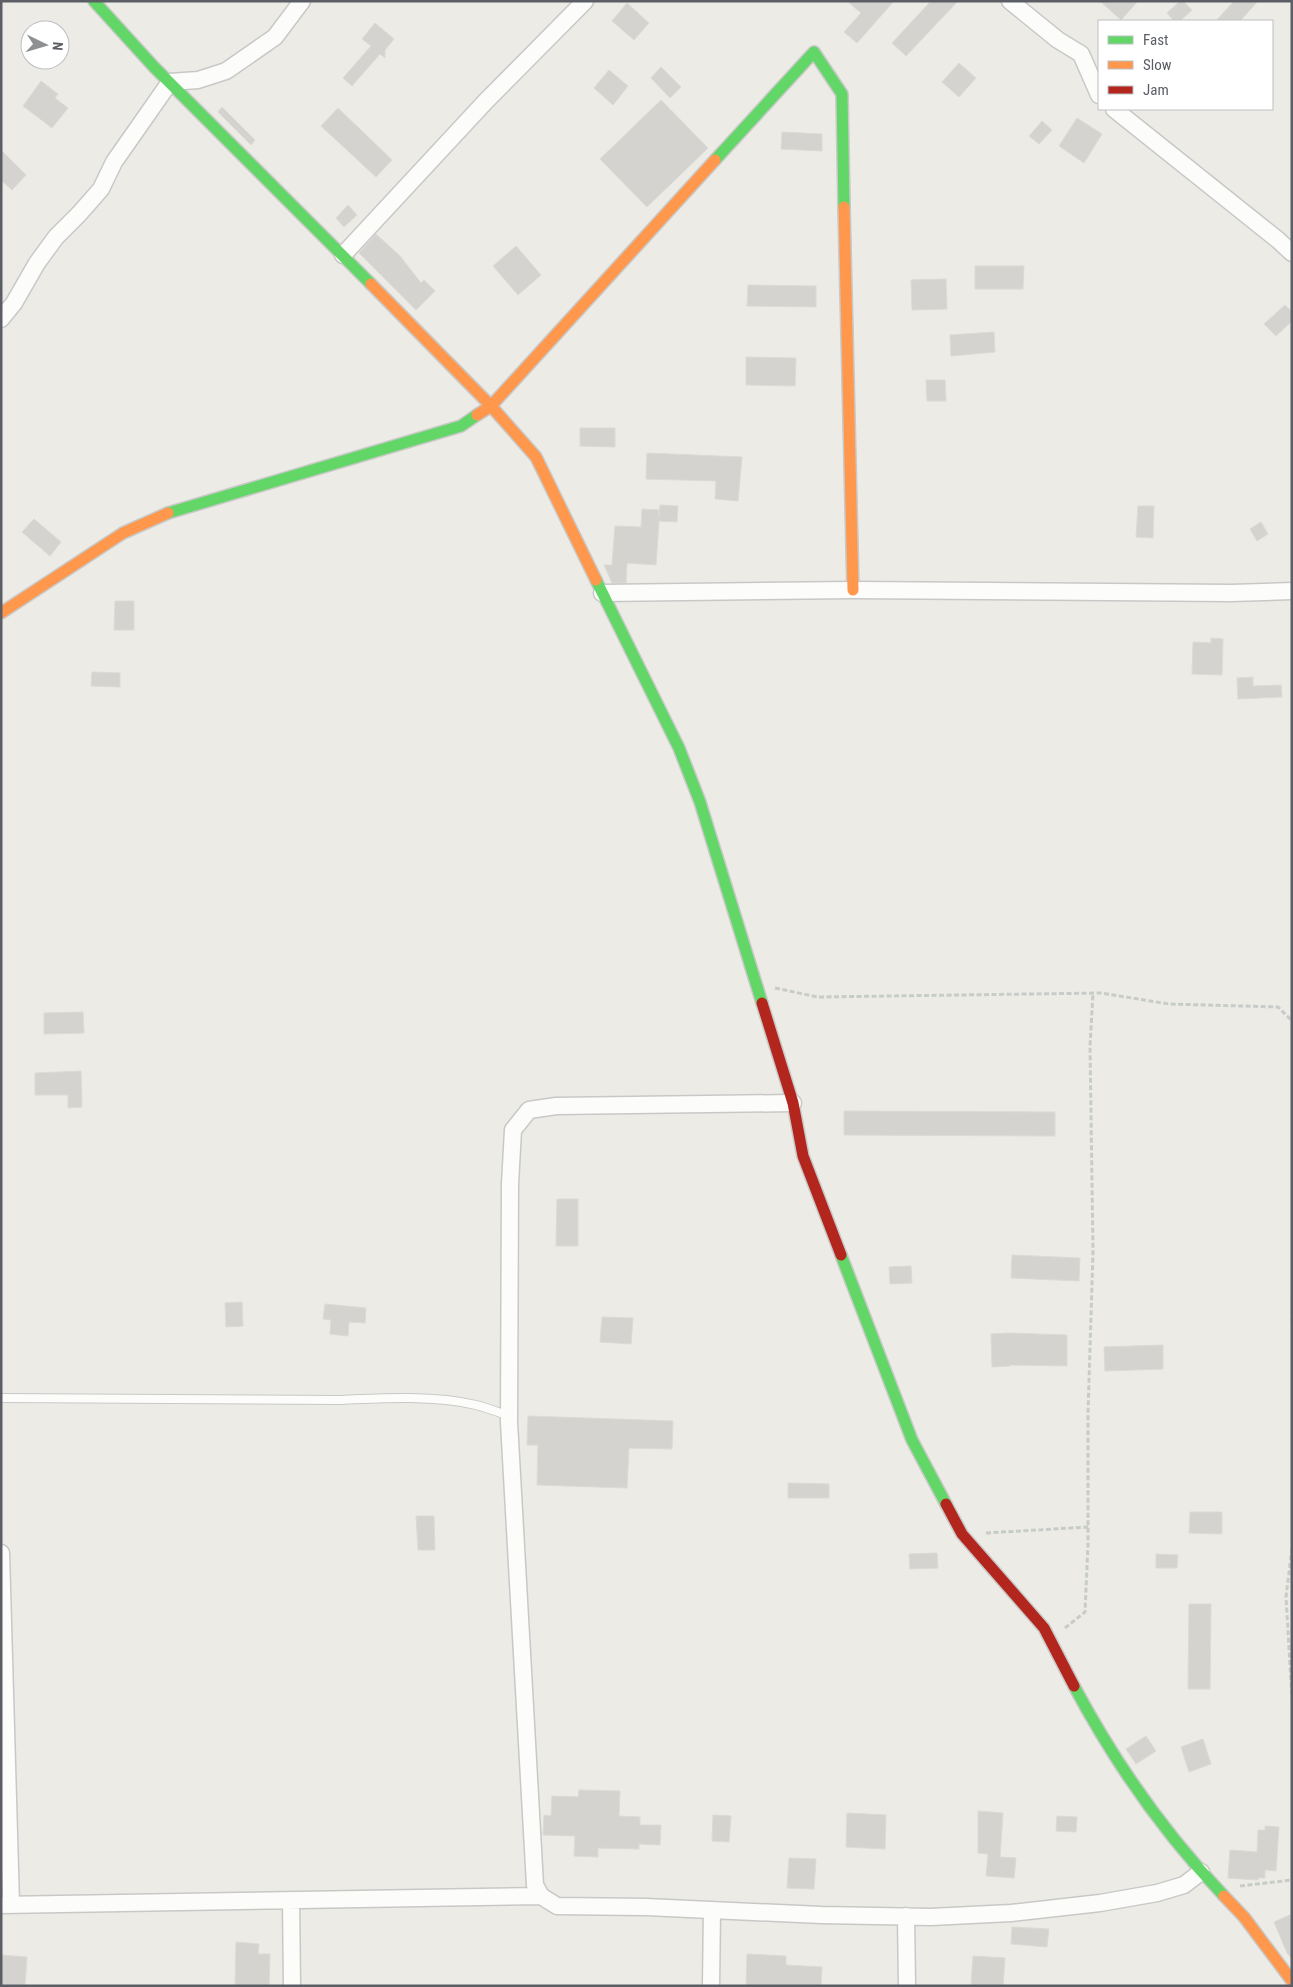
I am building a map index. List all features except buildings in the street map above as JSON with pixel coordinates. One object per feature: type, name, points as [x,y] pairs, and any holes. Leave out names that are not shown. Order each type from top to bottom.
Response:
[{"type":"street","points":[[94,1],[170,82],[492,406],[536,456],[679,748],[700,802],[792,1102],[804,1156],[912,1440],[962,1534],[1044,1628],[1096,1728],[1150,1810],[1200,1872],[1244,1917],[1292,1981]]},
{"type":"street","points":[[170,82],[198,80],[226,71],[275,37],[302,1]]},
{"type":"street","points":[[343,255],[486,101],[585,1]]},
{"type":"street","points":[[1010,1],[1058,40],[1081,54],[1098,93]]},
{"type":"street","points":[[1,613],[123,533],[161,515],[462,426],[492,406],[814,52],[842,94],[854,590]]},
{"type":"street","points":[[1,319],[14,304],[56,237],[101,189],[114,162],[170,82]]},
{"type":"street","points":[[1115,110],[1292,253]]},
{"type":"street","points":[[602,593],[854,590],[1231,593],[1292,591]]},
{"type":"street","points":[[792,1102],[556,1106],[529,1110],[513,1130],[510,1184],[509,1416],[535,1884],[541,1896],[557,1906],[646,1907],[906,1916],[1011,1913],[1100,1903],[1157,1892],[1184,1885],[1200,1872]]},
{"type":"street","points":[[1,1553],[6,1905],[541,1896]]},
{"type":"street","points":[[292,1900],[292,1986]]},
{"type":"street","points":[[711,1986],[712,1910]]},
{"type":"street","points":[[906,1916],[907,1986]]},
{"type":"lane","points":[[1,1398],[339,1400],[377,1398],[442,1400],[477,1405],[509,1416]]},
{"type":"path","points":[[756,984],[818,997],[1093,994],[1169,1004],[1278,1007],[1292,1021]]},
{"type":"path","points":[[1050,1640],[1085,1612],[1093,1251],[1090,1046],[1093,994]]},
{"type":"path","points":[[1292,1295],[1292,1322]]},
{"type":"path","points":[[962,1534],[1088,1527]]},
{"type":"path","points":[[1292,1548],[1286,1597],[1292,1699]]},
{"type":"path","points":[[1217,1889],[1292,1880]]},
{"type":"traffic: fast","points":[[94,1],[154,67],[371,284]]},
{"type":"traffic: fast","points":[[715,160],[814,52],[842,94],[844,207]]},
{"type":"traffic: fast","points":[[168,513],[461,426],[477,415]]},
{"type":"traffic: fast","points":[[596,580],[679,748],[700,802],[762,1003]]},
{"type":"traffic: fast","points":[[841,1255],[912,1440],[946,1504]]},
{"type":"traffic: fast","points":[[1074,1686],[1106,1742],[1142,1796],[1181,1847],[1224,1896]]},
{"type":"traffic: slow","points":[[477,415],[491,406],[715,160]]},
{"type":"traffic: slow","points":[[844,207],[853,590]]},
{"type":"traffic: slow","points":[[371,284],[491,406],[536,457],[596,580]]},
{"type":"traffic: slow","points":[[1,613],[123,533],[168,513]]},
{"type":"traffic: slow","points":[[1224,1896],[1244,1917],[1292,1981]]},
{"type":"traffic: jam","points":[[762,1003],[793,1103],[803,1156],[841,1255]]},
{"type":"traffic: jam","points":[[946,1504],[962,1534],[1044,1628],[1074,1686]]}]
